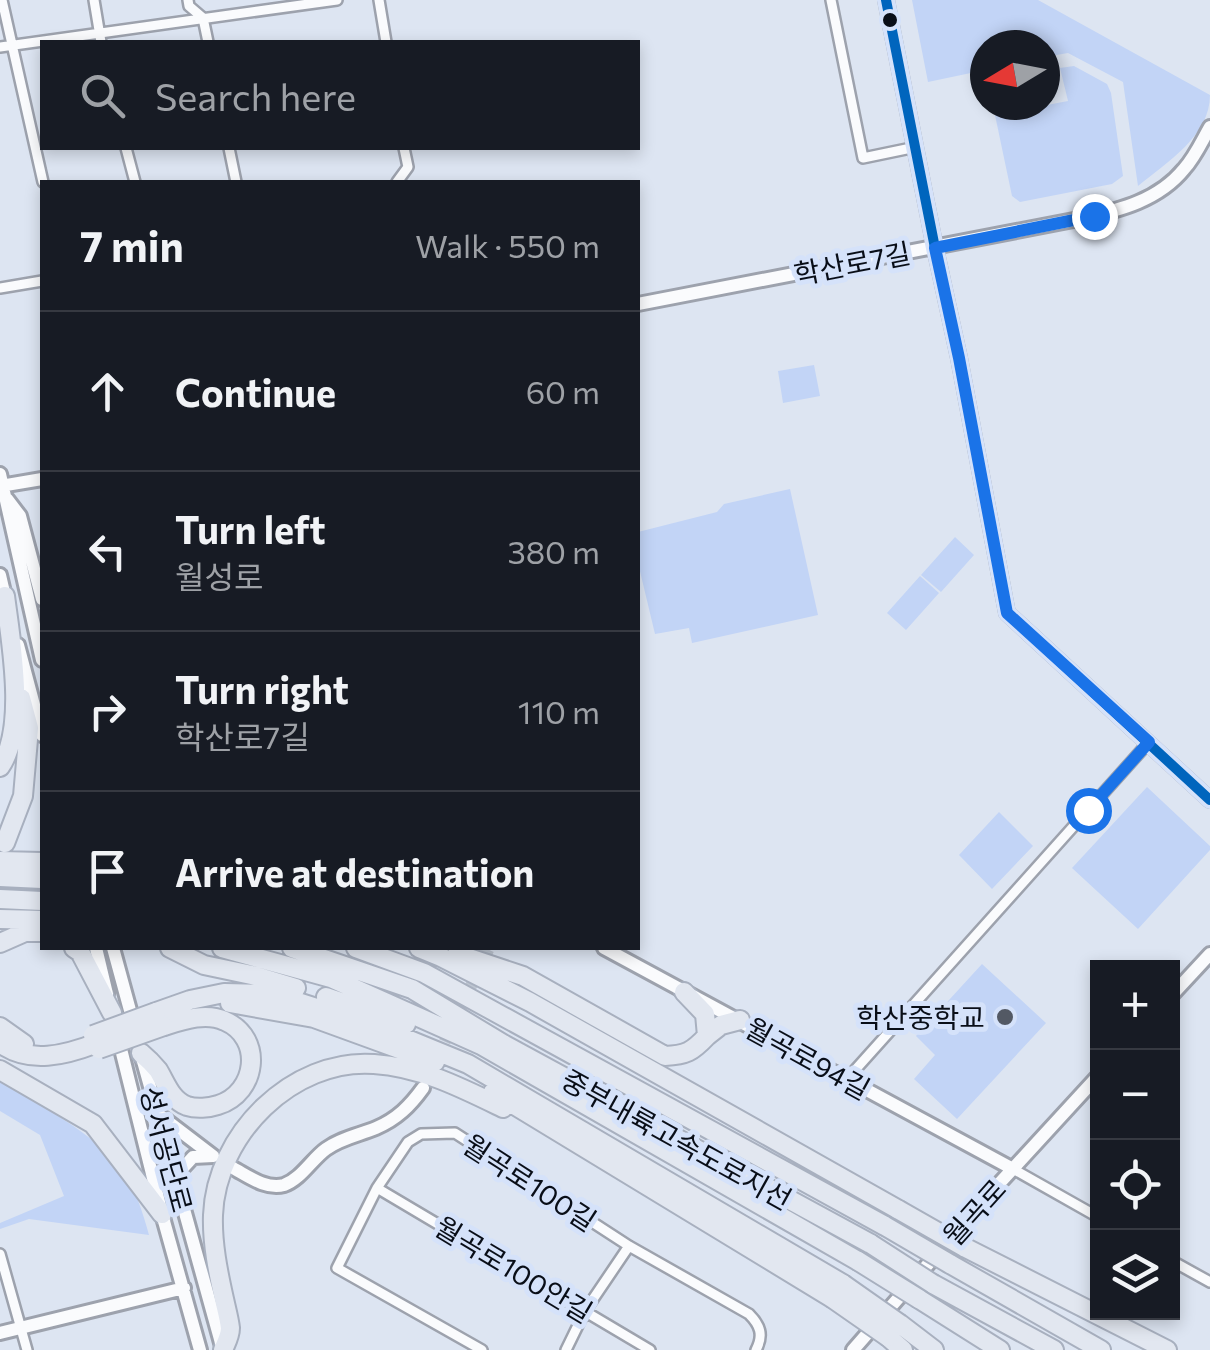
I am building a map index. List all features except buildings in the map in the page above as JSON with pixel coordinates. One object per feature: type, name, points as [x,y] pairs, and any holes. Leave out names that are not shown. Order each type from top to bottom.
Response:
[{"type":"highway","points":[[0,768],[14,721],[15,678],[5,596]]},
{"type":"highway","points":[[15,678],[29,728],[23,796],[2,852],[40,862]]},
{"type":"highway","points":[[0,877],[40,879]]},
{"type":"highway","points":[[0,899],[40,901]]},
{"type":"highway","points":[[0,919],[40,920]]},
{"type":"highway","points":[[0,943],[25,932],[40,932]]},
{"type":"highway","points":[[77,950],[112,1012]]},
{"type":"highway","points":[[174,950],[204,965],[289,986],[390,1017],[424,1032],[475,1056],[589,1136]]},
{"type":"highway","points":[[229,950],[332,978],[481,1045],[858,1261],[1000,1350]]},
{"type":"highway","name":"중부내륙고속도로지선","points":[[298,950],[412,989],[503,1044],[871,1244],[933,1284],[1054,1350]]},
{"type":"highway","name":"중부내륙고속도로지선","points":[[361,950],[424,974],[884,1226],[1101,1350]]},
{"type":"highway","points":[[424,950],[530,1002],[964,1247],[1167,1350]]},
{"type":"highway","points":[[442,950],[523,976],[664,1056],[684,1055],[721,1025],[740,1020]]},
{"type":"highway","points":[[684,992],[705,1014],[706,1036]]},
{"type":"highway","points":[[161,1019],[190,1000],[224,993],[273,994],[385,1030],[468,1064],[838,1291],[894,1330],[934,1350]]},
{"type":"highway","points":[[0,1043],[12,1052],[38,1056],[67,1054],[190,1009],[231,1003],[314,1018],[464,1074],[560,1135],[838,1291]]},
{"type":"highway","points":[[141,1053],[157,1068],[176,1099],[187,1106],[211,1107],[236,1097],[244,1087],[251,1064],[250,1049],[234,1027],[222,1019],[161,1019]]},
{"type":"highway","points":[[0,1027],[32,1047],[96,1042]]},
{"type":"highway","points":[[0,1053],[38,1064],[69,1059],[96,1042]]},
{"type":"highway","points":[[223,1350],[230,1332],[216,1264],[213,1215],[219,1176],[250,1120],[291,1086],[345,1066],[372,1064],[412,1070],[443,1079],[560,1135]]},
{"type":"highway","points":[[0,1070],[93,1124],[162,1214]]},
{"type":"highway","points":[[894,1330],[904,1350]]},
{"type":"street","points":[[2,0],[6,45],[43,180]]},
{"type":"street","points":[[94,0],[100,37]]},
{"type":"street","points":[[188,0],[189,6],[204,18],[208,40]]},
{"type":"street","points":[[65,40],[283,3],[336,0]]},
{"type":"street","points":[[379,0],[386,40]]},
{"type":"street","points":[[831,0],[863,158],[916,147]]},
{"type":"street","points":[[886,0],[1007,613],[1210,800]]},
{"type":"street","points":[[6,45],[40,42]]},
{"type":"street","name":"학산로7길","points":[[640,304],[1127,208],[1157,193],[1184,170],[1210,128]]},
{"type":"street","points":[[126,150],[134,180]]},
{"type":"street","points":[[229,150],[236,180]]},
{"type":"street","points":[[399,180],[408,168],[404,150]]},
{"type":"street","points":[[0,288],[40,281]]},
{"type":"street","points":[[2,485],[40,479]]},
{"type":"street","points":[[2,485],[20,516],[40,591]]},
{"type":"street","points":[[2,485],[40,651]]},
{"type":"street","points":[[0,574],[40,727]]},
{"type":"street","points":[[847,1079],[1149,742]]},
{"type":"street","name":"성서공단로","points":[[96,950],[200,1350]]},
{"type":"street","name":"성서공단로","points":[[115,950],[223,1350]]},
{"type":"street","name":"월곡로94길","points":[[608,950],[1013,1169]]},
{"type":"street","points":[[1180,986],[1210,954]]},
{"type":"street","name":"월곡로","points":[[853,1350],[1090,1085]]},
{"type":"street","points":[[233,1168],[265,1185],[284,1185],[340,1140],[399,1116],[424,1088]]},
{"type":"street","points":[[158,1114],[212,1156],[192,1157],[186,1162],[180,1170],[177,1190]]},
{"type":"street","name":"월곡로100길","points":[[482,1350],[338,1268],[377,1188],[408,1142],[421,1134],[455,1133],[629,1246],[749,1314],[762,1337],[756,1350]]},
{"type":"street","points":[[1013,1169],[1090,1213]]},
{"type":"street","name":"월곡로100안길","points":[[377,1188],[650,1350]]},
{"type":"street","points":[[566,1350],[585,1312],[629,1246]]},
{"type":"street","points":[[0,1254],[27,1350]]},
{"type":"street","points":[[1180,1265],[1210,1282]]},
{"type":"street","points":[[0,1333],[184,1288]]},
{"type":"shaded area","points":[[912,0],[1038,0],[1210,95],[1208,110],[1195,135],[1138,186],[1123,82],[1068,53],[1060,54],[1060,30],[970,30],[970,73],[928,82]]},
{"type":"shaded area","points":[[1074,66],[1107,84],[1123,176],[1112,184],[1020,202],[1012,196],[996,120],[1060,120],[1060,103],[1068,101],[1060,68]]},
{"type":"shaded area","points":[[814,365],[820,396],[783,403],[778,371]]},
{"type":"shaded area","points":[[790,489],[818,615],[692,643],[689,628],[655,634],[640,571],[640,531],[717,512],[724,504]]},
{"type":"shaded area","points":[[955,537],[974,555],[941,592],[921,575]]},
{"type":"shaded area","points":[[920,576],[939,593],[906,630],[887,613]]},
{"type":"shaded area","points":[[1147,787],[1210,850],[1138,929],[1072,868]]},
{"type":"shaded area","points":[[999,812],[1033,846],[992,889],[959,855]]},
{"type":"shaded area","points":[[982,964],[1046,1023],[957,1119],[914,1079],[935,1055],[916,1036]]},
{"type":"shaded area","points":[[0,1081],[65,1120],[109,1156],[130,1184],[149,1235],[29,1219],[0,1229],[0,1223],[64,1196],[40,1135],[0,1111]]},
{"type":"tunnel","points":[[437,1058],[488,950]]},
{"type":"transit line","points":[[886,0],[1007,613],[1210,800]]},
{"type":"place","name":"학산중학교","points":[[1005,1017]]},
{"type":"route","points":[[1088,810],[1149,742],[1007,613],[935,248],[1094,216]]}]
